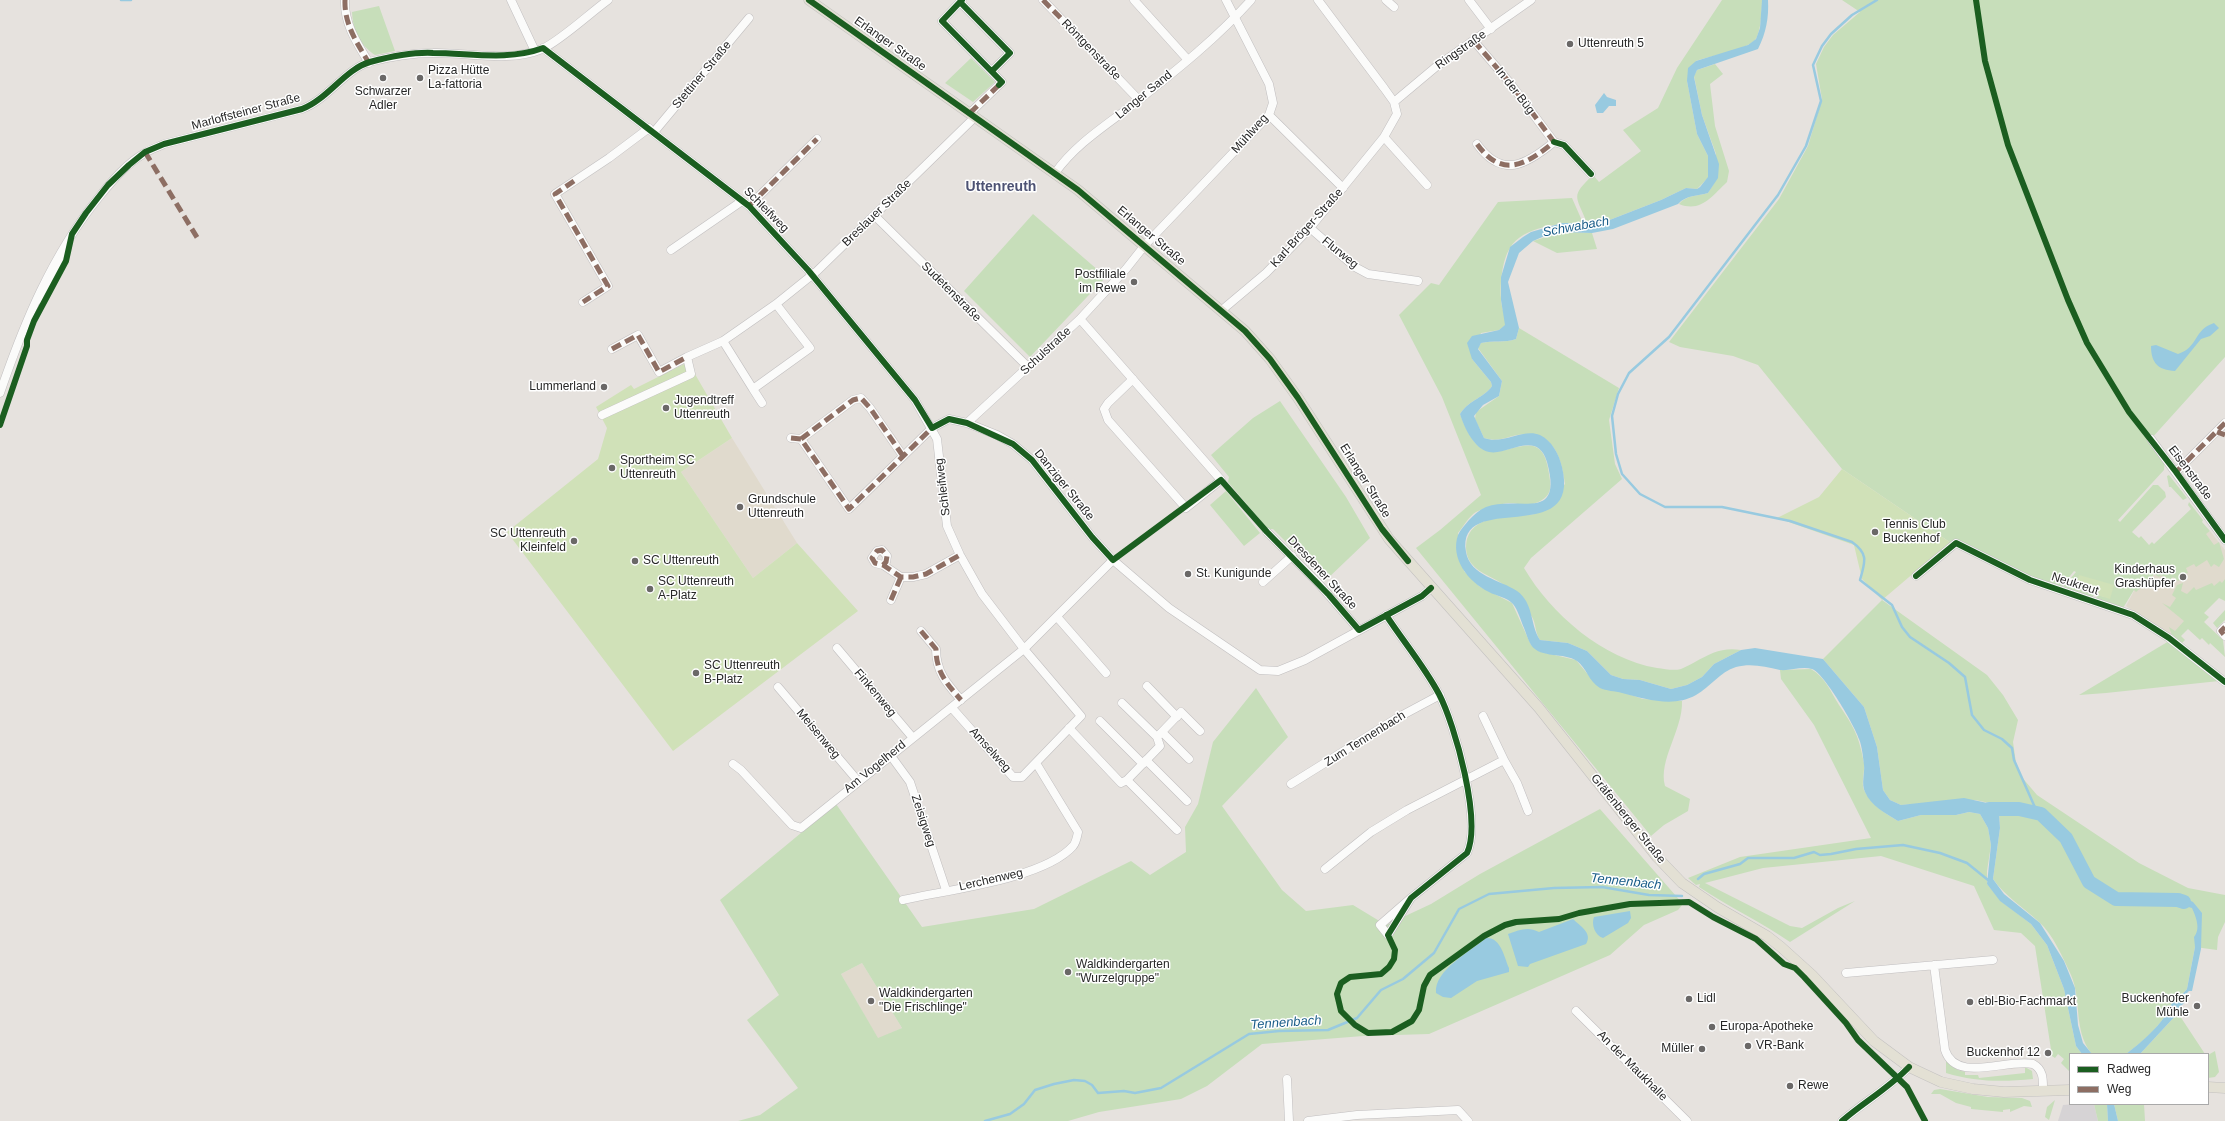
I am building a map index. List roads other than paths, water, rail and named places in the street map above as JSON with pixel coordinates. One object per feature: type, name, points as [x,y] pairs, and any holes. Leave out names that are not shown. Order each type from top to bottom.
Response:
[{"type":"main road","name":"Erlanger Straße","points":[[813,1],[1055,174],[1145,245],[1245,331],[1270,359],[1298,398],[1382,529],[1431,588]]},
{"type":"main road","name":"Gräfenberger Straße","points":[[1431,588],[1539,708],[1668,870],[1696,893],[1781,947],[1812,974],[1874,1041],[1909,1068],[1941,1082],[1994,1092],[2069,1090]]},
{"type":"main road","points":[[2209,1087],[2225,1088]]},
{"type":"street","points":[[345,0],[346,14],[355,41],[368,63]]},
{"type":"street","points":[[511,0],[539,50]]},
{"type":"street","name":"Marloffsteiner Straße","points":[[0,394],[43,282],[86,213],[108,185],[145,152],[164,144],[311,106],[354,71],[368,63],[431,52],[499,56],[539,50],[608,0]]},
{"type":"street","name":"Röntgenstraße","points":[[1043,0],[1139,100]]},
{"type":"street","points":[[1134,0],[1188,60]]},
{"type":"street","name":"Mühlweg","points":[[1145,245],[1270,115],[1272,103],[1269,84],[1226,0]]},
{"type":"street","points":[[1236,17],[1251,0]]},
{"type":"street","points":[[1318,0],[1394,102]]},
{"type":"street","points":[[1386,0],[1394,7]]},
{"type":"street","points":[[1469,0],[1491,29]]},
{"type":"street","name":"Ringstraße","points":[[1394,102],[1438,66],[1531,0]]},
{"type":"street","points":[[961,1],[1010,53],[992,71],[942,21],[961,1]]},
{"type":"street","name":"Langer Sand","points":[[1055,174],[1078,146],[1139,100],[1188,60],[1236,17]]},
{"type":"street","name":"Stettiner Straße","points":[[583,302],[608,286],[555,194],[651,130],[749,18]]},
{"type":"street","name":"In der Büg","points":[[1474,41],[1510,83],[1554,142],[1564,145],[1591,174]]},
{"type":"street","name":"Schleifweg","points":[[539,50],[651,130],[745,203],[812,275],[915,400],[938,439],[948,526],[960,555],[982,594],[1024,649],[1081,716]]},
{"type":"street","name":"Breslauer Straße","points":[[612,349],[638,335],[659,372],[687,357],[723,341],[776,304],[812,275],[875,216],[972,115],[1002,82],[992,71]]},
{"type":"street","name":"Karl-Bröger-Straße","points":[[1222,310],[1266,273],[1310,228],[1384,137],[1397,114],[1394,102]]},
{"type":"street","points":[[1270,115],[1343,188]]},
{"type":"street","points":[[1384,137],[1427,185]]},
{"type":"street","points":[[671,250],[745,203],[817,139]]},
{"type":"street","points":[[1477,144],[1488,158],[1499,165],[1509,165],[1538,155],[1554,142]]},
{"type":"street","name":"Sudetenstraße","points":[[875,216],[1028,367]]},
{"type":"street","name":"Flurweg","points":[[1310,228],[1355,267],[1368,274],[1418,281]]},
{"type":"street","name":"Schulstraße","points":[[968,423],[1080,319],[1126,269],[1145,245]]},
{"type":"street","points":[[753,389],[810,348],[776,304]]},
{"type":"street","points":[[1080,319],[1134,379],[1221,480],[1186,508],[1108,420],[1104,409],[1108,403],[1134,379]]},
{"type":"street","points":[[723,341],[762,403]]},
{"type":"street","points":[[602,415],[691,374],[687,357]]},
{"type":"street","points":[[791,438],[800,439],[853,400],[861,398],[870,408],[903,456]]},
{"type":"street","points":[[800,439],[849,508],[932,428],[949,419],[968,423]]},
{"type":"street","name":"Danziger Straße","points":[[968,423],[997,435],[1013,444],[1032,460],[1092,537],[1113,560],[1169,608],[1260,670],[1278,671],[1305,660],[1422,596],[1431,588]]},
{"type":"street","points":[[2176,472],[2221,434],[2225,423]]},
{"type":"street","name":"Eisenstraße","points":[[2151,439],[2225,540]]},
{"type":"street","name":"Dresdener Straße","points":[[1267,532],[1329,595],[1359,630]]},
{"type":"street","name":"Neukreut","points":[[1916,576],[1956,543],[2030,580],[2133,615],[2169,638],[2225,682]]},
{"type":"street","points":[[883,565],[901,576],[913,577],[926,574],[960,555]]},
{"type":"street","name":"Dresdener Straße","points":[[1263,582],[1292,556]]},
{"type":"street","name":"Am Vogelherd","points":[[734,764],[792,825],[801,828],[1024,649],[1058,618],[1113,560]]},
{"type":"street","points":[[891,600],[901,576]]},
{"type":"street","points":[[1386,616],[1440,695],[1467,780],[1471,823],[1470,847],[1467,853],[1411,898]]},
{"type":"street","points":[[1058,618],[1106,673]]},
{"type":"street","points":[[2225,627],[2221,632],[2225,636]]},
{"type":"street","points":[[921,631],[936,650],[936,661],[941,677],[961,700]]},
{"type":"street","name":"Finkenweg","points":[[837,648],[912,738]]},
{"type":"street","points":[[1147,686],[1177,717]]},
{"type":"street","name":"Meisenweg","points":[[778,687],[858,781]]},
{"type":"street","name":"Zum Tennenbach","points":[[1291,784],[1397,718],[1440,695]]},
{"type":"street","points":[[1122,703],[1189,759]]},
{"type":"street","name":"Amselweg","points":[[952,708],[1013,777],[1022,777],[1081,716]]},
{"type":"street","points":[[1159,735],[1181,712],[1200,731]]},
{"type":"street","points":[[1483,716],[1517,783],[1528,811]]},
{"type":"street","points":[[1100,721],[1187,801]]},
{"type":"street","points":[[1069,728],[1120,783],[1127,780],[1160,746],[1159,735]]},
{"type":"street","name":"Zeisigweg","points":[[891,756],[910,782],[946,890]]},
{"type":"street","points":[[1324,869],[1377,829],[1407,810],[1504,760]]},
{"type":"street","name":"Lerchenweg","points":[[903,900],[1020,874],[1054,860],[1074,845],[1078,832],[1036,763]]},
{"type":"street","points":[[1127,780],[1177,830]]},
{"type":"street","points":[[1846,974],[1992,960]]},
{"type":"street","points":[[1934,965],[1946,1050],[1951,1061],[1957,1066],[1965,1068],[2033,1064],[2038,1067],[2042,1074],[2042,1091]]},
{"type":"street","name":"An der Maukhalle","points":[[1576,1011],[1687,1121]]},
{"type":"street","points":[[1842,1121],[1893,1084],[1909,1068]]},
{"type":"street","points":[[1287,1079],[1290,1121]]},
{"type":"street","points":[[1308,1121],[1350,1116],[1458,1110],[1468,1121]]},
{"type":"water","points":[[1762,0],[1768,0],[1768,13],[1765,31],[1758,49],[1697,70],[1694,77],[1702,115],[1719,164],[1718,178],[1708,193],[1688,197],[1678,204],[1613,229],[1592,233],[1562,232],[1547,235],[1533,241],[1519,253],[1508,282],[1519,328],[1516,339],[1481,343],[1478,349],[1502,381],[1499,396],[1483,405],[1474,416],[1484,438],[1498,440],[1533,433],[1540,435],[1548,441],[1554,448],[1561,462],[1563,492],[1554,506],[1538,513],[1480,523],[1468,533],[1466,552],[1473,567],[1517,591],[1522,596],[1529,608],[1540,640],[1568,643],[1587,651],[1611,675],[1623,679],[1640,680],[1671,689],[1687,685],[1702,677],[1714,664],[1741,650],[1755,648],[1823,659],[1864,707],[1877,747],[1883,790],[1890,800],[1901,805],[1964,798],[1992,804],[1999,813],[2000,828],[1993,879],[2004,894],[2040,923],[2064,961],[2075,988],[2078,1025],[2083,1043],[2091,1053],[2081,1053],[2076,1046],[2064,989],[2047,945],[2031,924],[2000,901],[1987,884],[1991,845],[1988,828],[1980,814],[1969,812],[1956,815],[1921,815],[1898,821],[1883,812],[1871,801],[1864,789],[1863,755],[1856,732],[1846,712],[1831,689],[1812,669],[1800,668],[1780,670],[1753,665],[1736,667],[1725,672],[1696,695],[1687,699],[1669,702],[1650,700],[1602,689],[1593,682],[1583,667],[1572,658],[1547,654],[1535,649],[1530,643],[1515,606],[1505,598],[1481,588],[1468,576],[1459,561],[1456,544],[1458,535],[1461,529],[1479,511],[1486,507],[1498,504],[1534,503],[1543,500],[1549,494],[1551,481],[1547,462],[1542,452],[1536,447],[1529,445],[1497,452],[1489,452],[1484,450],[1479,447],[1470,437],[1460,414],[1468,405],[1489,390],[1492,386],[1491,382],[1472,359],[1467,343],[1472,336],[1499,330],[1505,325],[1501,300],[1501,277],[1510,247],[1531,232],[1562,223],[1607,221],[1661,200],[1686,188],[1697,189],[1700,187],[1708,177],[1708,156],[1697,134],[1687,81],[1688,68],[1696,61],[1748,45],[1756,39],[1760,28]]},
{"type":"water","points":[[1604,93],[1607,97],[1616,100],[1616,106],[1609,106],[1603,113],[1597,113],[1595,105]]},
{"type":"water","points":[[2214,323],[2219,328],[2210,336],[2201,339],[2175,371],[2164,369],[2154,361],[2151,346],[2156,345],[2178,354],[2190,347],[2202,330]]},
{"type":"water","points":[[2181,896],[2193,902],[2202,913],[2201,949],[2192,991],[2189,991],[2182,998],[2185,1002],[2176,1011],[2178,1013],[2141,1053],[2127,1053],[2154,1030],[2166,1015],[2173,999],[2176,1001],[2187,989],[2195,947],[2194,937],[2197,930],[2196,919],[2192,908],[2165,900]]},
{"type":"water","points":[[1630,911],[1631,918],[1628,923],[1603,938],[1598,935],[1594,929],[1594,917]]},
{"type":"water","points":[[1573,919],[1587,933],[1588,940],[1586,944],[1530,964],[1528,967],[1518,966],[1508,934],[1527,929],[1539,932]]},
{"type":"water","points":[[1486,938],[1499,944],[1509,968],[1509,972],[1477,981],[1451,998],[1443,997],[1436,993],[1437,985],[1447,969]]},
{"type":"water","points":[[2107,1105],[2114,1105],[2118,1121],[2108,1121]]},
{"type":"waterway","points":[[121,0],[131,0]]},
{"type":"waterway","points":[[1877,0],[1852,15],[1831,34],[1822,46],[1813,65],[1821,101],[1806,146],[1778,195],[1669,337],[1629,373],[1618,394],[1612,416],[1616,454],[1622,474],[1640,494],[1665,507],[1722,507],[1790,521],[1852,542],[1857,546],[1861,550],[1864,559],[1860,580],[1892,605],[1902,627],[1910,637],[1949,663],[1965,677],[1972,715],[1984,730],[2002,739],[2012,748],[2014,760],[2037,812]]},
{"type":"waterway","name":"Schwabach","points":[[1989,809],[2019,809],[2041,814],[2066,838],[2089,882],[2116,899],[2178,900],[2184,902]]},
{"type":"waterway","name":"Tennenbach","points":[[1698,879],[1704,874],[1740,864],[1748,858],[1794,858],[1814,852],[1820,855],[1856,849],[1903,845],[1940,853],[1967,863],[1988,880]]},
{"type":"waterway","name":"Tennenbach","points":[[985,1121],[1010,1114],[1024,1104],[1035,1090],[1054,1084],[1074,1080],[1085,1081],[1092,1085],[1098,1093],[1124,1091],[1135,1093],[1161,1088],[1249,1034],[1279,1031],[1328,1030],[1357,1018],[1381,990],[1403,979],[1434,953],[1459,909],[1489,894],[1554,888],[1602,887],[1649,895],[1682,896]]},
{"type":"place","name":"Uttenreuth 5","points":[[1570,44]]},
{"type":"place","name":"Schwarzer Adler","points":[[383,78]]},
{"type":"place","name":"Pizza Hütte La-fattoria","points":[[420,78]]},
{"type":"place","name":"Postfiliale im Rewe","points":[[1134,282]]},
{"type":"place","name":"Lummerland","points":[[604,387]]},
{"type":"place","name":"Jugendtreff Uttenreuth","points":[[666,408]]},
{"type":"place","name":"Sportheim SC Uttenreuth","points":[[612,468]]},
{"type":"place","name":"Grundschule Uttenreuth","points":[[740,507]]},
{"type":"place","name":"Tennis Club Buckenhof","points":[[1875,532]]},
{"type":"place","name":"SC Uttenreuth Kleinfeld","points":[[574,541]]},
{"type":"place","name":"SC Uttenreuth","points":[[635,561]]},
{"type":"place","name":"St. Kunigunde","points":[[1188,574]]},
{"type":"place","name":"Kinderhaus Grashüpfer","points":[[2183,577]]},
{"type":"place","name":"SC Uttenreuth A-Platz","points":[[650,589]]},
{"type":"place","name":"SC Uttenreuth B-Platz","points":[[696,673]]},
{"type":"place","name":"Waldkindergarten \"Wurzelgruppe\"","points":[[1068,972]]},
{"type":"place","name":"Lidl","points":[[1689,999]]},
{"type":"place","name":"Waldkindergarten \"Die Frischlinge\"","points":[[871,1001]]},
{"type":"place","name":"ebl-Bio-Fachmarkt","points":[[1970,1002]]},
{"type":"place","name":"Buckenhofer Mühle","points":[[2197,1006]]},
{"type":"place","name":"Europa-Apotheke","points":[[1712,1027]]},
{"type":"place","name":"VR-Bank","points":[[1748,1046]]},
{"type":"place","name":"Müller","points":[[1702,1049]]},
{"type":"place","name":"Buckenhof 12","points":[[2048,1053]]},
{"type":"place","name":"Rewe","points":[[1790,1086]]},
{"type":"district","name":"Uttenreuth","points":[[1001,187]]}]
